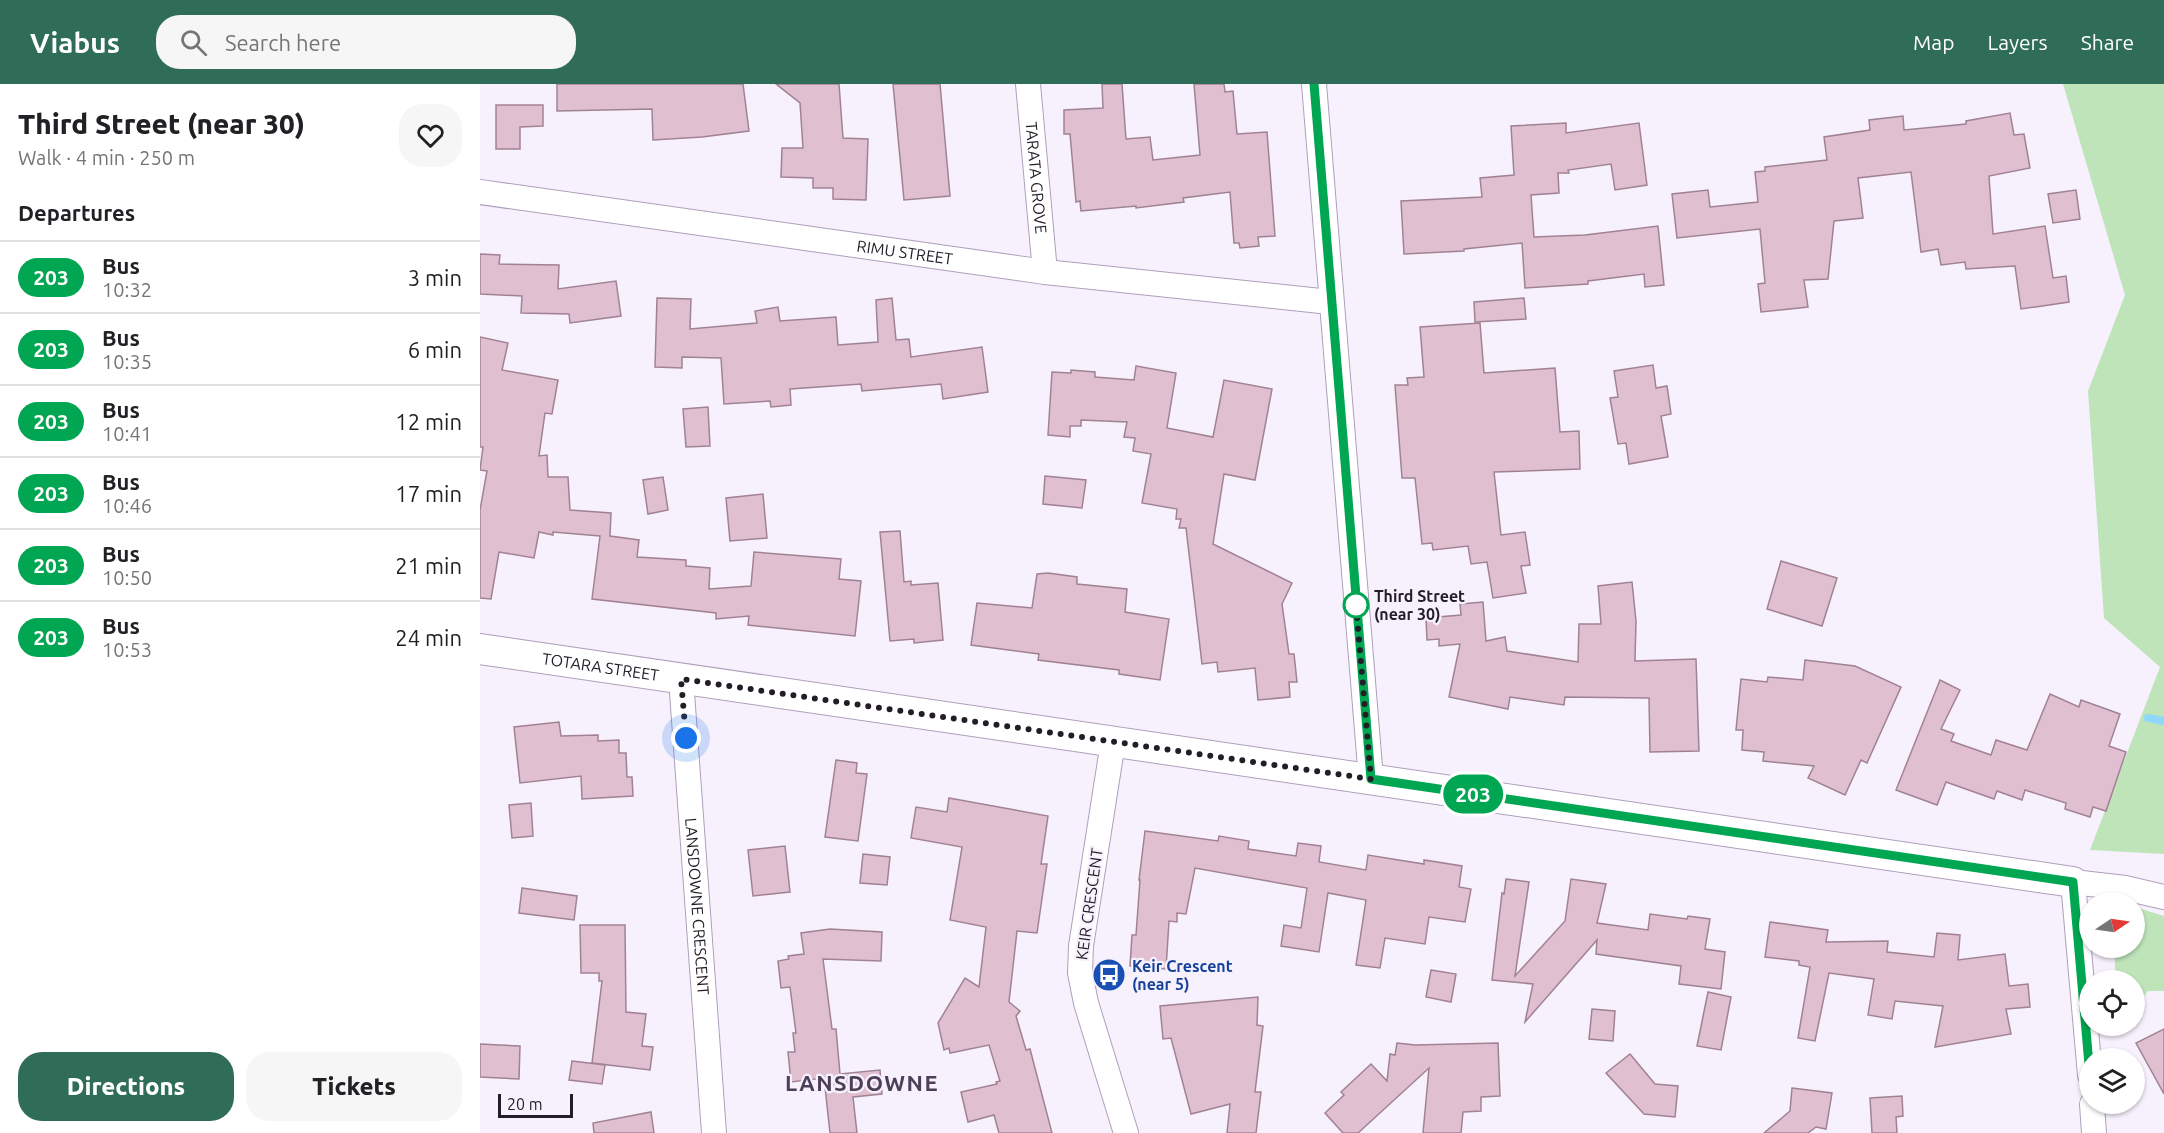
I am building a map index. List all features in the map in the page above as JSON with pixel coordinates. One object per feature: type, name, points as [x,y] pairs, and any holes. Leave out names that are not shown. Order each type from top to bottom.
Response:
[{"type":"street","name":"TARATA GROVE","points":[[1028,84],[1045,272]]},
{"type":"street","points":[[1314,84],[1330,302],[1371,779]]},
{"type":"street","name":"RIMU STREET","points":[[480,192],[1045,272],[1330,302]]},
{"type":"street","name":"TOTARA STREET","points":[[480,649],[2073,882]]},
{"type":"street","name":"LANSDOWNE CRESCENT","points":[[681,679],[714,1133]]},
{"type":"street","name":"KEIR CRESCENT","points":[[1113,742],[1082,946],[1080,973],[1086,1003],[1126,1133]]},
{"type":"street","points":[[2088,1048],[2073,882],[2125,888],[2164,897]]},
{"type":"street","points":[[2093,1114],[2094,1133]]},
{"type":"green space","points":[[2063,84],[2164,84],[2164,854],[2090,850],[2160,667],[2104,618],[2088,391],[2125,295]]},
{"type":"green space","points":[[2145,910],[2164,916],[2164,991],[2148,991],[2145,994],[2145,970],[2115,970],[2115,958],[2145,958]]},
{"type":"building","points":[[557,84],[743,84],[749,131],[653,140],[652,109],[557,111]]},
{"type":"building","points":[[776,84],[839,84],[843,138],[868,139],[866,200],[833,199],[833,188],[813,188],[813,178],[781,177],[782,148],[803,148],[800,103]]},
{"type":"building","points":[[893,84],[940,84],[950,196],[904,200]]},
{"type":"building","points":[[1102,84],[1122,84],[1126,139],[1150,137],[1153,160],[1200,155],[1194,84],[1224,84],[1225,92],[1233,91],[1237,134],[1267,132],[1275,236],[1258,237],[1259,246],[1240,248],[1239,243],[1234,243],[1230,192],[1183,198],[1184,202],[1081,211],[1080,201],[1076,202],[1070,134],[1064,134],[1064,110],[1103,108]]},
{"type":"building","points":[[496,105],[543,105],[543,126],[520,127],[520,149],[496,149]]},
{"type":"building","points":[[2010,113],[2014,135],[2024,134],[2030,168],[1989,176],[1993,234],[2045,226],[2053,278],[2066,276],[2069,302],[2021,309],[2015,266],[1966,269],[1965,262],[1941,265],[1938,249],[1921,252],[1911,172],[1858,178],[1863,218],[1834,221],[1828,279],[1804,280],[1808,307],[1761,312],[1758,284],[1765,283],[1760,229],[1677,238],[1672,194],[1708,190],[1710,207],[1758,202],[1755,172],[1765,171],[1765,167],[1827,160],[1824,137],[1870,130],[1869,120],[1903,116],[1904,130],[1966,124],[1966,121]]},
{"type":"building","points":[[1566,123],[1566,133],[1639,123],[1647,185],[1615,190],[1611,164],[1568,170],[1569,173],[1558,173],[1559,193],[1531,195],[1534,237],[1585,235],[1658,226],[1664,285],[1645,287],[1644,274],[1588,281],[1588,284],[1525,288],[1522,243],[1464,249],[1464,251],[1404,254],[1401,201],[1482,197],[1480,178],[1514,175],[1511,126]]},
{"type":"building","points":[[2076,190],[2080,219],[2053,223],[2048,194]]},
{"type":"building","points":[[480,254],[500,255],[499,264],[559,265],[558,289],[616,281],[621,316],[570,323],[569,314],[521,313],[522,296],[480,294]]},
{"type":"building","points":[[657,298],[691,299],[690,329],[757,323],[755,311],[778,307],[780,321],[836,317],[838,345],[878,342],[876,300],[892,298],[896,340],[909,339],[911,357],[982,347],[988,392],[943,399],[941,384],[862,391],[861,384],[790,389],[791,405],[771,407],[770,401],[724,404],[721,358],[682,357],[682,368],[655,367]]},
{"type":"building","points":[[1524,298],[1526,319],[1475,322],[1474,302]]},
{"type":"building","points":[[1480,323],[1484,373],[1555,368],[1560,432],[1579,431],[1580,469],[1494,472],[1501,535],[1525,532],[1530,565],[1521,566],[1526,593],[1493,598],[1487,562],[1471,564],[1468,546],[1433,550],[1432,543],[1422,544],[1415,478],[1402,478],[1395,385],[1408,385],[1407,378],[1424,377],[1420,327]]},
{"type":"building","points":[[480,337],[508,343],[502,370],[558,380],[552,414],[545,413],[539,456],[547,455],[548,477],[568,477],[570,510],[611,513],[610,536],[639,540],[637,557],[686,560],[686,566],[710,568],[709,589],[751,586],[754,552],[841,559],[839,579],[861,581],[855,636],[748,625],[749,616],[716,619],[716,613],[592,599],[600,536],[553,532],[553,535],[539,532],[534,558],[499,552],[491,599],[480,598],[480,510],[487,471],[480,470],[483,447],[480,447]]},
{"type":"building","points":[[1653,365],[1656,388],[1667,386],[1671,414],[1661,416],[1668,457],[1629,464],[1626,443],[1618,444],[1610,398],[1618,397],[1614,371]]},
{"type":"building","points":[[1136,366],[1176,373],[1167,428],[1213,437],[1224,380],[1272,389],[1255,480],[1224,474],[1213,544],[1292,583],[1282,604],[1289,654],[1294,654],[1297,682],[1289,682],[1290,697],[1258,700],[1255,668],[1218,672],[1217,662],[1202,664],[1186,528],[1179,528],[1181,519],[1176,519],[1177,509],[1142,503],[1151,454],[1133,451],[1135,438],[1124,437],[1127,422],[1081,420],[1081,426],[1070,426],[1070,437],[1048,435],[1052,372],[1071,373],[1071,370],[1095,372],[1095,377],[1134,380]]},
{"type":"building","points":[[708,407],[710,446],[686,447],[683,409]]},
{"type":"building","points":[[1045,476],[1086,480],[1082,508],[1043,504]]},
{"type":"building","points":[[663,477],[668,510],[648,514],[643,480]]},
{"type":"building","points":[[763,494],[767,538],[730,541],[726,498]]},
{"type":"building","points":[[900,531],[904,582],[911,581],[911,585],[938,583],[943,640],[914,643],[914,639],[890,641],[880,532]]},
{"type":"building","points":[[1781,561],[1837,578],[1822,626],[1767,609]]},
{"type":"building","points":[[1048,573],[1077,577],[1077,584],[1127,589],[1125,612],[1169,619],[1160,680],[1119,674],[1119,670],[1038,660],[1039,654],[971,645],[977,603],[1032,608],[1037,574]]},
{"type":"building","points":[[1632,582],[1636,621],[1635,661],[1696,659],[1699,751],[1650,752],[1649,698],[1565,697],[1564,705],[1510,697],[1508,709],[1449,697],[1460,644],[1439,646],[1439,639],[1427,640],[1426,618],[1461,615],[1460,604],[1483,602],[1486,641],[1505,637],[1507,651],[1578,662],[1579,624],[1601,624],[1598,586]]},
{"type":"building","points":[[1805,660],[1855,666],[1901,687],[1867,763],[1861,760],[1845,795],[1808,778],[1814,766],[1763,761],[1764,752],[1742,750],[1743,730],[1736,730],[1741,679],[1767,682],[1768,677],[1803,680]]},
{"type":"building","points":[[1940,680],[1960,690],[1941,729],[1954,734],[1951,741],[1991,755],[1996,740],[2027,750],[2050,694],[2079,707],[2081,700],[2120,714],[2109,746],[2126,752],[2106,811],[2093,807],[2090,817],[2065,809],[2066,803],[2025,790],[2022,800],[1997,791],[1994,799],[1946,782],[1937,805],[1896,790]]},
{"type":"building","points":[[559,722],[561,736],[598,735],[598,741],[619,740],[619,753],[626,753],[627,777],[632,777],[633,796],[582,799],[581,776],[520,783],[514,727]]},
{"type":"building","points":[[836,760],[857,763],[856,773],[867,774],[858,841],[825,837]]},
{"type":"building","points":[[949,798],[1048,816],[1041,864],[1047,864],[1037,933],[1017,931],[1009,1002],[1020,1011],[1016,1016],[1026,1050],[1030,1049],[1052,1133],[999,1133],[994,1115],[968,1122],[961,1092],[997,1084],[996,1082],[1000,1081],[989,1045],[950,1053],[949,1048],[944,1050],[938,1023],[965,978],[979,987],[986,927],[950,920],[962,847],[911,838],[916,807],[947,812]]},
{"type":"building","points":[[531,803],[533,836],[512,838],[509,805]]},
{"type":"building","points":[[1145,831],[1218,841],[1219,836],[1249,841],[1248,849],[1296,856],[1298,843],[1321,846],[1319,862],[1366,870],[1368,855],[1424,864],[1424,860],[1462,866],[1459,887],[1471,889],[1465,922],[1429,917],[1425,944],[1385,938],[1380,968],[1356,965],[1366,900],[1328,893],[1319,952],[1281,946],[1284,925],[1301,928],[1307,888],[1195,868],[1186,914],[1177,913],[1177,922],[1169,921],[1166,969],[1130,966],[1132,935],[1136,935]]},
{"type":"building","points":[[785,846],[790,892],[753,896],[748,850]]},
{"type":"building","points":[[863,854],[890,857],[887,885],[860,883]]},
{"type":"building","points":[[1506,879],[1529,882],[1515,976],[1565,921],[1571,879],[1606,884],[1597,923],[1648,930],[1650,914],[1687,919],[1688,916],[1710,919],[1705,949],[1725,952],[1721,989],[1679,984],[1681,966],[1596,954],[1597,940],[1525,1022],[1533,984],[1492,980],[1502,893],[1504,894]]},
{"type":"building","points":[[522,888],[577,896],[574,920],[519,913]]},
{"type":"building","points":[[1770,922],[1828,930],[1826,942],[1888,941],[1887,952],[1934,957],[1937,933],[1960,935],[1958,960],[2005,954],[2009,986],[2028,984],[2030,1007],[2006,1009],[2011,1034],[1935,1047],[1943,1006],[1895,1001],[1892,1019],[1868,1015],[1874,979],[1829,973],[1815,1041],[1798,1038],[1810,967],[1799,965],[1799,961],[1765,957]]},
{"type":"building","points":[[580,925],[625,925],[626,1012],[646,1014],[642,1046],[653,1047],[650,1070],[592,1063],[602,981],[599,981],[599,973],[581,973]]},
{"type":"building","points":[[830,929],[882,932],[881,961],[823,959],[832,1029],[836,1029],[840,1074],[880,1070],[882,1094],[853,1097],[857,1133],[830,1133],[824,1078],[791,1082],[788,1052],[795,1052],[793,1033],[796,1033],[790,987],[781,988],[778,961],[789,959],[788,956],[804,954],[801,933]]},
{"type":"building","points":[[1431,970],[1456,974],[1451,1002],[1426,997]]},
{"type":"building","points":[[1708,992],[1731,997],[1721,1050],[1697,1046]]},
{"type":"building","points":[[1258,997],[1257,1025],[1263,1026],[1255,1092],[1261,1092],[1256,1133],[1227,1133],[1230,1104],[1191,1114],[1171,1038],[1163,1039],[1160,1006]]},
{"type":"building","points":[[1592,1009],[1615,1011],[1613,1041],[1589,1039]]},
{"type":"building","points":[[2164,1029],[2164,1094],[2145,1059],[2145,1048],[2139,1048],[2136,1043]]},
{"type":"building","points":[[1397,1043],[1415,1045],[1498,1043],[1500,1096],[1481,1097],[1481,1111],[1463,1112],[1461,1133],[1423,1133],[1429,1068],[1358,1133],[1343,1133],[1325,1113],[1344,1095],[1341,1092],[1371,1064],[1387,1081],[1390,1054],[1395,1055]]},
{"type":"building","points":[[480,1044],[520,1046],[519,1079],[480,1077]]},
{"type":"building","points":[[1630,1054],[1655,1084],[1678,1086],[1675,1117],[1644,1114],[1606,1073]]},
{"type":"building","points":[[572,1061],[605,1065],[602,1084],[569,1080]]},
{"type":"building","points":[[1792,1088],[1832,1093],[1826,1129],[1816,1127],[1808,1133],[1764,1133],[1790,1111]]},
{"type":"building","points":[[1902,1096],[1903,1116],[1896,1117],[1897,1133],[1872,1133],[1870,1098]]},
{"type":"building","points":[[651,1112],[654,1133],[594,1133],[593,1123]]},
{"type":"waterway","points":[[2148,718],[2164,721]]},
{"type":"bus line","name":"203","points":[[1314,84],[1330,302],[1371,779],[2073,882],[2088,1048]]},
{"type":"place","name":"Third Street (near 30)","points":[[1356,605]]},
{"type":"place","name":"Keir Crescent (near 5)","points":[[1109,975]]},
{"type":"district","name":"LANSDOWNE","points":[[862,1082]]},
{"type":"route","points":[[686,738],[681,679],[1371,779],[1356,605]]}]
